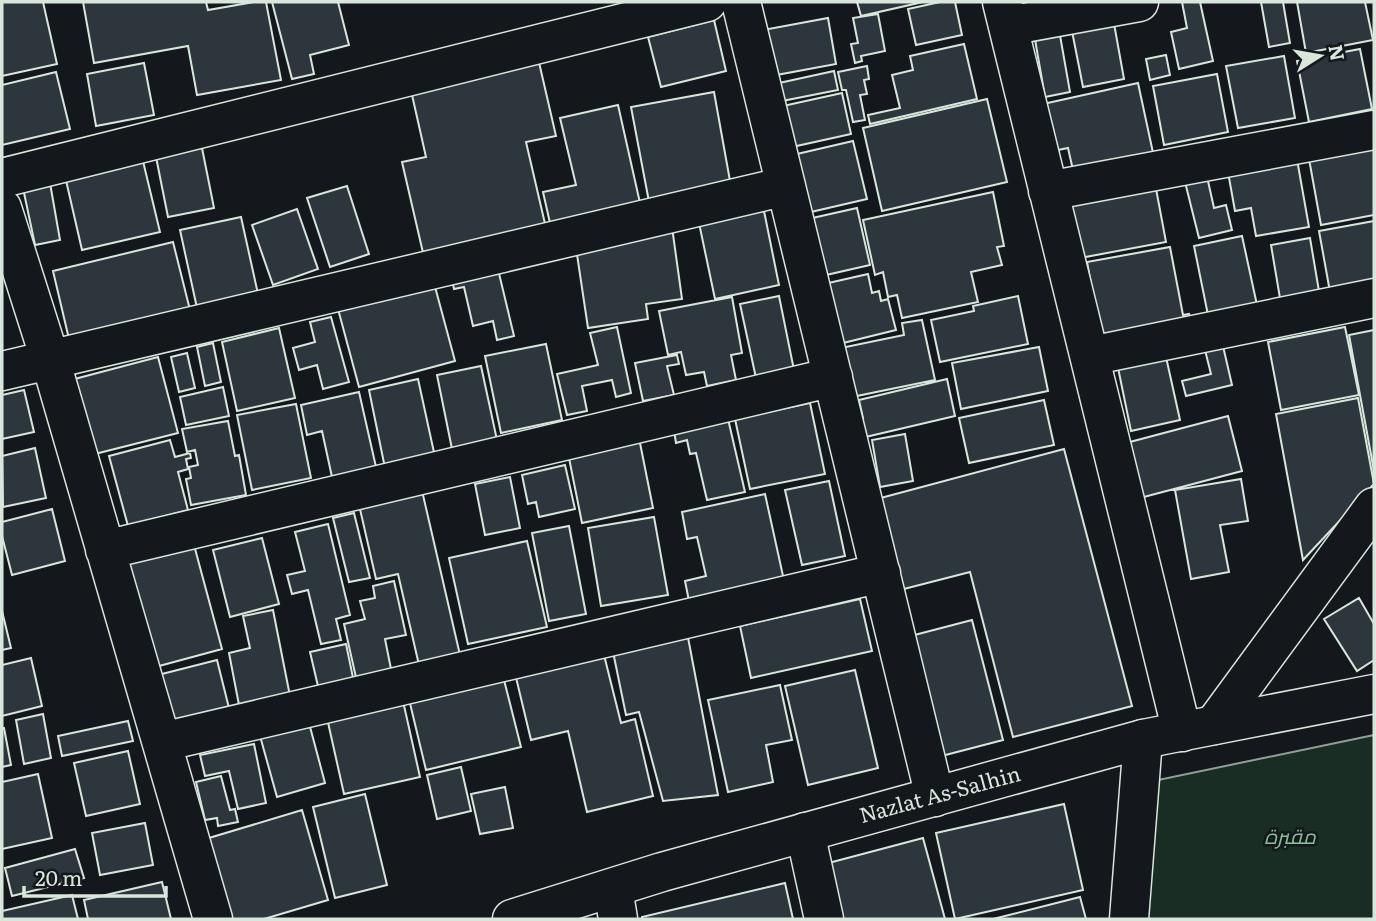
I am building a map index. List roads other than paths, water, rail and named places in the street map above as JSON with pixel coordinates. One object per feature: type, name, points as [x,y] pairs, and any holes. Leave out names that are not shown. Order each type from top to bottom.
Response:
[{"type":"street","points":[[2,178],[707,2]]},
{"type":"street","points":[[741,2],[935,797]]},
{"type":"street","points":[[1139,2],[1005,14],[1090,356],[1198,729]]},
{"type":"street","points":[[1048,191],[1374,130]]},
{"type":"street","points":[[2,371],[786,186]]},
{"type":"street","points":[[2,208],[50,359],[213,919]]},
{"type":"street","points":[[1090,356],[1374,298]]},
{"type":"street","points":[[105,550],[833,377]]},
{"type":"street","points":[[1198,729],[1374,507]]},
{"type":"street","points":[[162,742],[881,573]]},
{"type":"street","name":"Nazlat As-Salhin","points":[[512,919],[615,904],[662,872],[1143,739],[1374,694]]},
{"type":"street","points":[[1129,919],[1143,739]]},
{"type":"street","points":[[805,832],[824,919]]},
{"type":"park label","name":"مقبرة","points":[[1290,837]]}]
